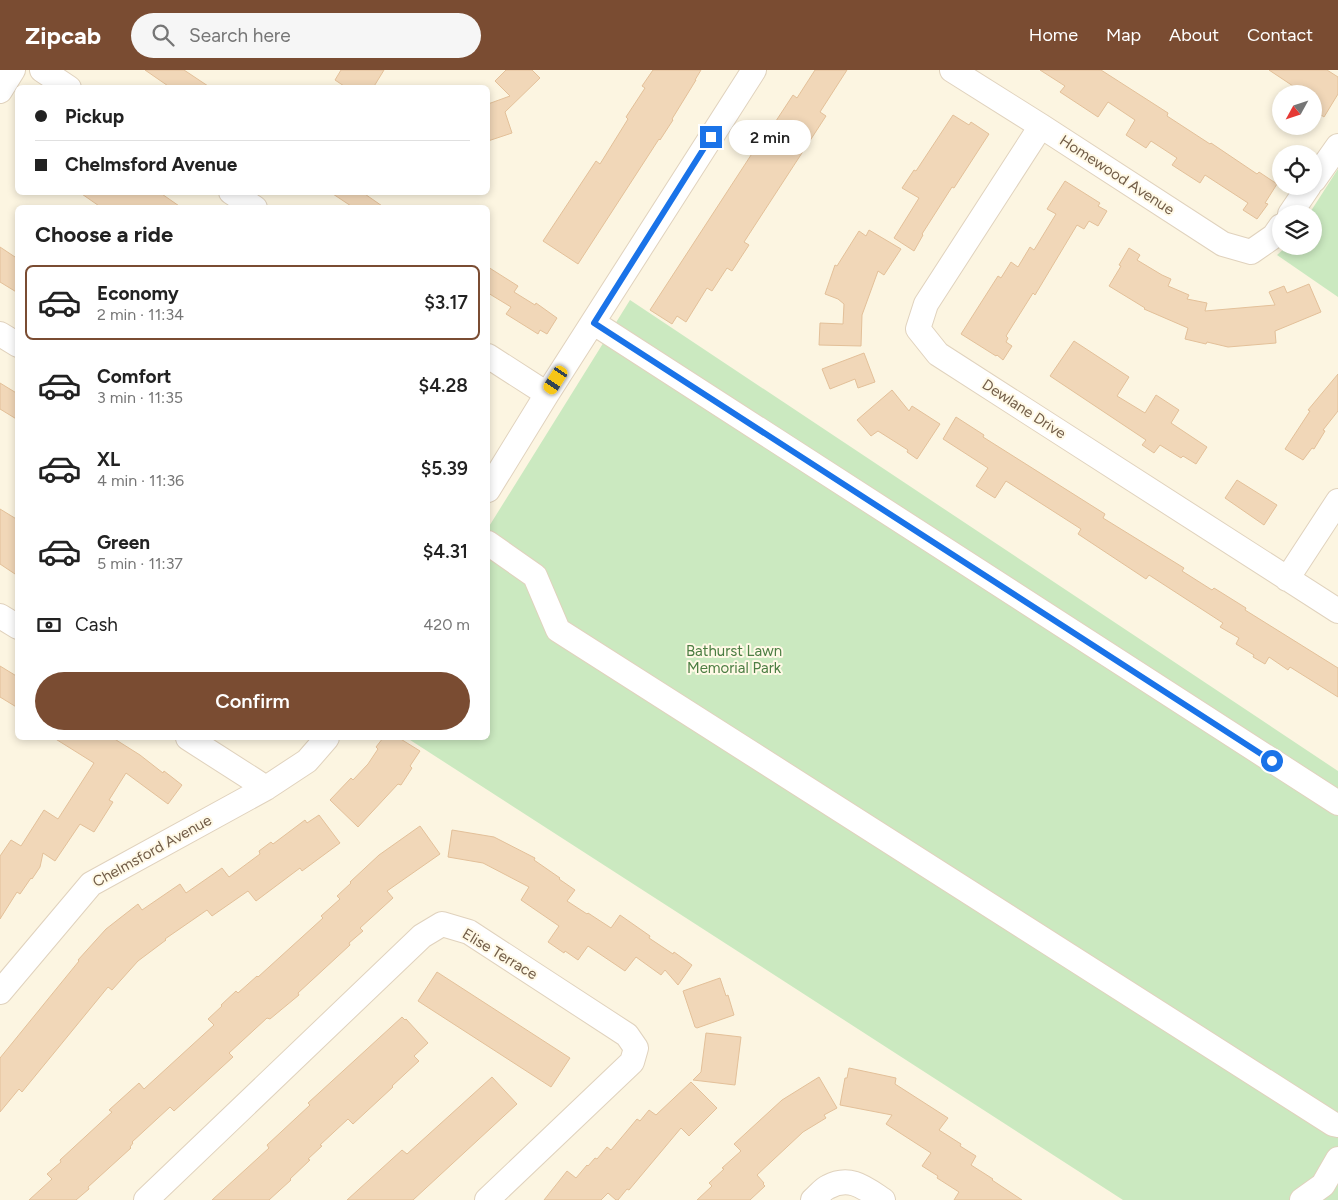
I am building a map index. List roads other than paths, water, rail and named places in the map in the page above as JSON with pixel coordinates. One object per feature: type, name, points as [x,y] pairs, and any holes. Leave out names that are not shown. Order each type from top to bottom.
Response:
[{"type":"street","points":[[0,91],[12,70]]},
{"type":"street","points":[[42,70],[64,85]]},
{"type":"street","points":[[490,487],[754,70]]},
{"type":"street","name":"Homewood Avenue","points":[[952,70],[1223,244],[1251,252],[1272,237]]},
{"type":"street","name":"Dewlane Drive","points":[[1041,126],[926,304],[918,329],[938,354],[1338,611]]},
{"type":"street","points":[[1322,169],[1338,146]]},
{"type":"street","points":[[235,195],[250,205]]},
{"type":"street","points":[[594,323],[1338,803]]},
{"type":"street","points":[[0,334],[15,343]]},
{"type":"street","points":[[490,357],[547,394]]},
{"type":"street","points":[[1287,579],[1338,501]]},
{"type":"street","points":[[490,544],[535,576],[558,630],[1333,1124],[1338,1125]]},
{"type":"street","points":[[0,616],[15,625]]},
{"type":"street","points":[[191,740],[266,788]]},
{"type":"street","name":"Chelmsford Avenue","points":[[0,992],[91,884],[266,788],[306,761],[325,740]]},
{"type":"street","name":"Elise Terrace","points":[[146,1200],[422,936],[442,924],[469,932],[628,1035],[636,1048],[632,1062],[487,1200]]},
{"type":"street","points":[[1302,1200],[1323,1185],[1338,1159]]},
{"type":"street","points":[[813,1200],[827,1187],[845,1181],[861,1185],[882,1200]]},
{"type":"park label","name":"Bathurst Lawn Memorial Park","points":[[734,660]]}]
